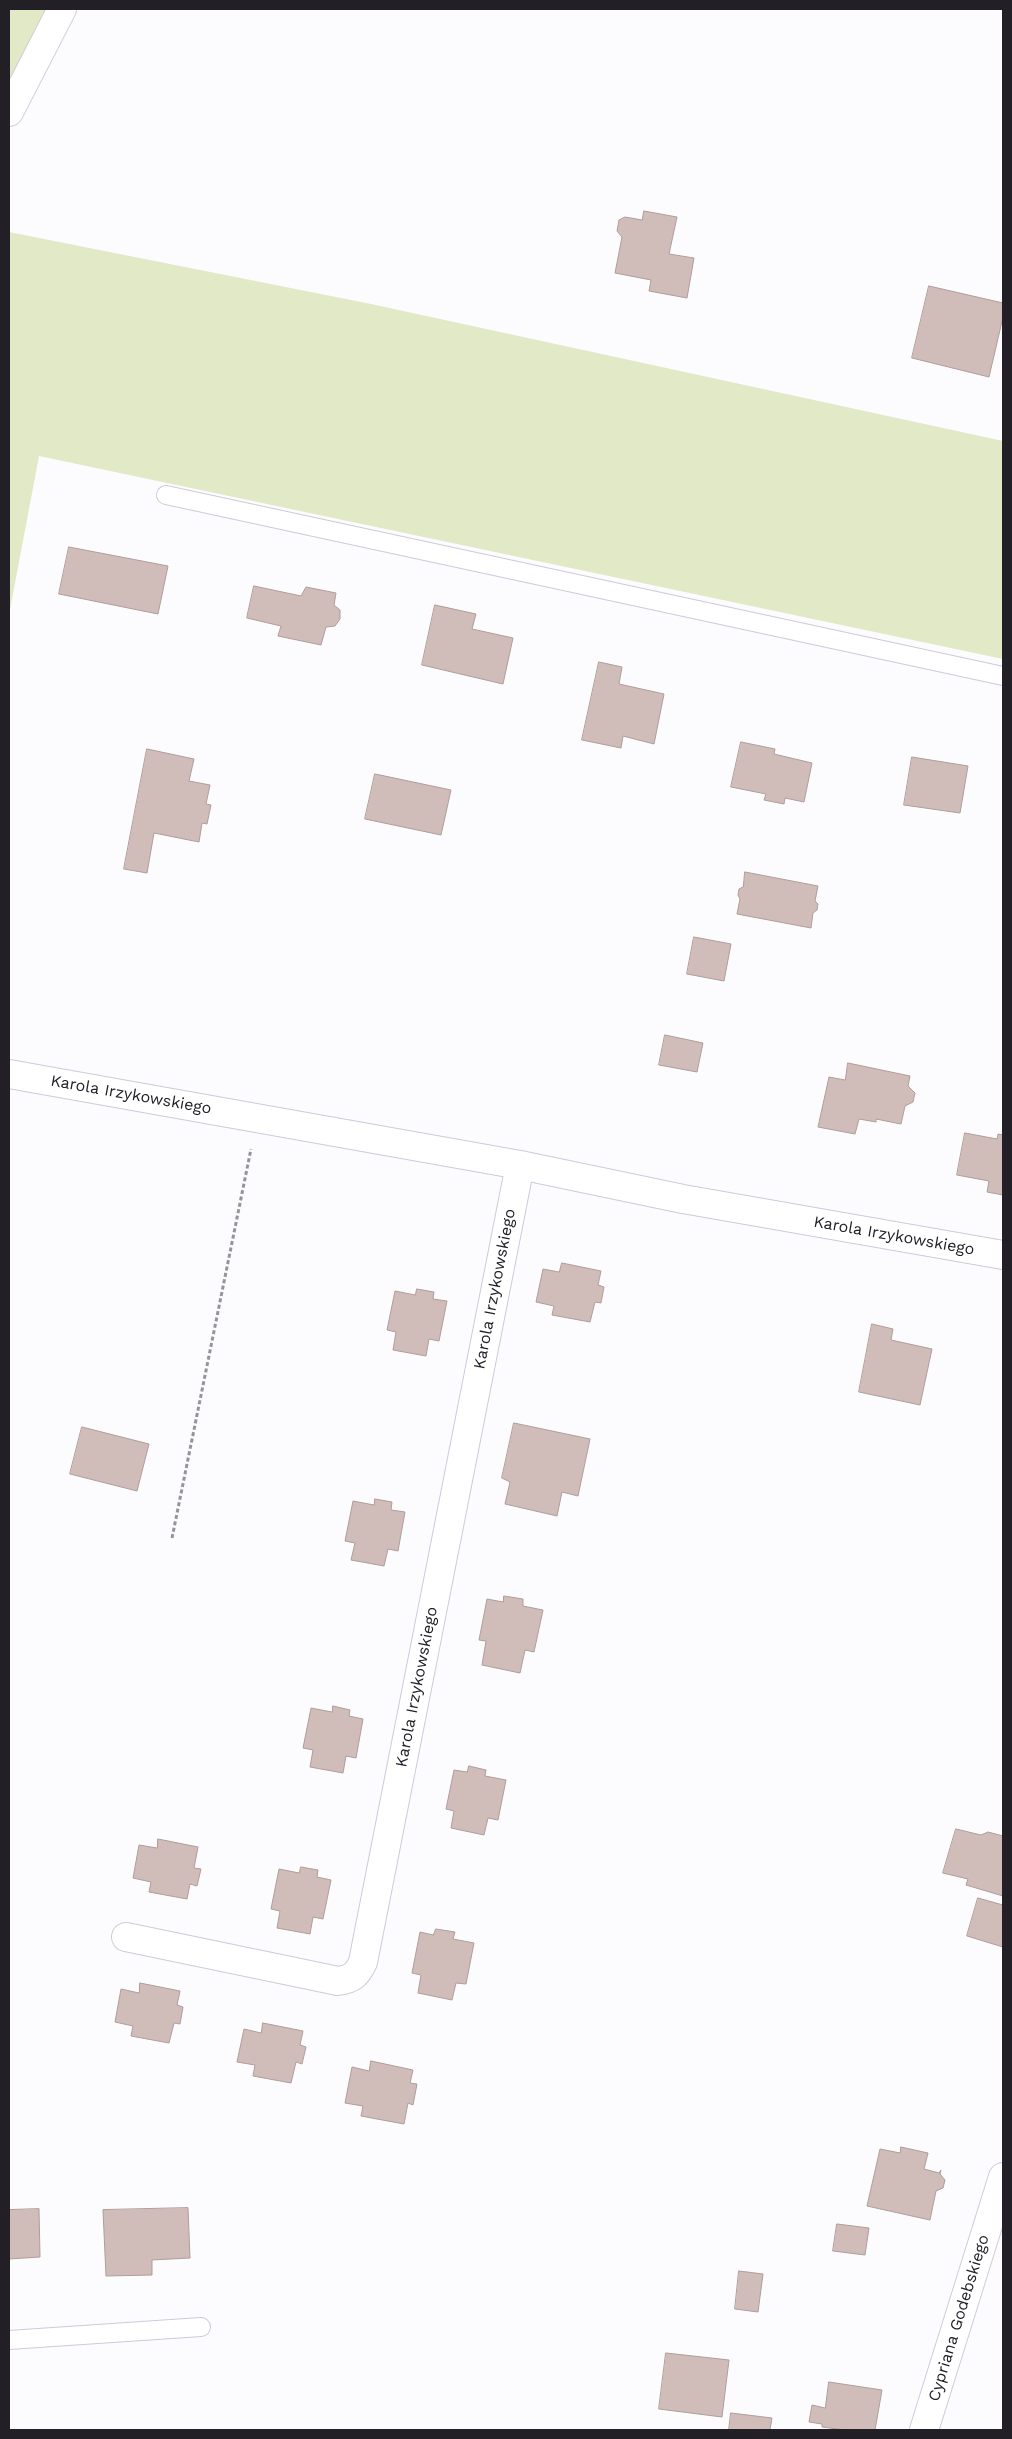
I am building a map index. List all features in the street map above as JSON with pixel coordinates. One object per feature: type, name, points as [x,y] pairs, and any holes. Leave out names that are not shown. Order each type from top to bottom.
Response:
[{"type":"street","points":[[9,112],[62,9]]},
{"type":"street","name":"Karola Irzykowskiego","points":[[9,1074],[520,1165],[683,1199],[1003,1255]]},
{"type":"street","name":"Karola Irzykowskiego","points":[[126,1937],[338,1980],[348,1980],[358,1974],[365,1953],[520,1165]]},
{"type":"street","name":"Cypriana Godebskiego","points":[[924,2430],[1003,2177]]},
{"type":"lane","points":[[166,495],[1003,676]]},
{"type":"lane","points":[[9,2340],[201,2327]]},
{"type":"path","points":[[172,1538],[257,1118]]},
{"type":"green space","points":[[9,9],[54,9],[9,94]]},
{"type":"green space","points":[[9,232],[371,304],[1003,441],[1003,659],[39,456],[9,615]]},
{"type":"building","points":[[644,211],[677,217],[669,254],[694,258],[687,298],[649,291],[651,280],[615,273],[622,237],[617,231],[619,220],[625,217],[642,220]]},
{"type":"building","points":[[929,286],[1003,303],[1003,317],[989,377],[912,358]]},
{"type":"building","points":[[69,547],[168,566],[158,614],[59,594]]},
{"type":"building","points":[[254,586],[301,596],[306,587],[336,593],[334,605],[340,610],[340,619],[335,626],[326,627],[321,645],[278,636],[281,626],[247,618]]},
{"type":"building","points":[[435,605],[476,614],[472,629],[513,638],[503,684],[422,665]]},
{"type":"building","points":[[599,662],[622,667],[619,684],[664,694],[654,744],[623,736],[621,748],[582,740]]},
{"type":"building","points":[[741,742],[775,749],[774,754],[812,763],[804,802],[785,798],[784,804],[764,800],[766,794],[731,787]]},
{"type":"building","points":[[147,749],[194,759],[189,781],[210,785],[206,804],[211,805],[207,824],[202,823],[199,842],[154,833],[147,873],[124,869]]},
{"type":"building","points":[[912,757],[968,766],[960,813],[904,805]]},
{"type":"building","points":[[375,774],[451,790],[441,835],[365,819]]},
{"type":"building","points":[[745,872],[818,886],[815,901],[818,904],[817,910],[813,913],[811,928],[737,914],[740,899],[738,895],[739,889],[743,887]]},
{"type":"building","points":[[694,937],[731,944],[724,981],[687,974]]},
{"type":"building","points":[[665,1035],[703,1043],[697,1072],[659,1065]]},
{"type":"building","points":[[848,1063],[910,1076],[908,1086],[915,1093],[913,1102],[905,1106],[901,1124],[876,1119],[876,1122],[859,1119],[855,1134],[818,1127],[829,1077],[845,1080]]},
{"type":"building","points":[[965,1133],[997,1139],[998,1134],[1003,1135],[1003,1195],[987,1192],[989,1181],[957,1175]]},
{"type":"building","points":[[562,1263],[601,1271],[598,1285],[604,1287],[601,1303],[595,1302],[590,1322],[552,1315],[554,1306],[536,1302],[543,1269],[559,1272]]},
{"type":"building","points":[[417,1289],[434,1292],[433,1299],[447,1301],[439,1341],[429,1339],[426,1356],[393,1350],[396,1332],[387,1330],[395,1291],[415,1295]]},
{"type":"building","points":[[872,1324],[893,1329],[891,1340],[932,1349],[920,1405],[859,1392]]},
{"type":"building","points":[[514,1423],[590,1439],[578,1496],[562,1492],[557,1516],[505,1504],[510,1482],[502,1478]]},
{"type":"building","points":[[82,1427],[149,1444],[137,1491],[70,1474]]},
{"type":"building","points":[[375,1499],[392,1502],[391,1510],[405,1512],[398,1551],[388,1549],[384,1566],[351,1560],[355,1543],[345,1541],[353,1501],[374,1505]]},
{"type":"building","points":[[504,1596],[523,1599],[523,1606],[543,1610],[534,1652],[525,1650],[520,1673],[482,1665],[486,1641],[479,1640],[487,1599],[503,1602]]},
{"type":"building","points":[[333,1706],[350,1710],[349,1716],[363,1719],[356,1758],[346,1756],[343,1773],[310,1767],[313,1750],[303,1748],[311,1708],[332,1712]]},
{"type":"building","points":[[469,1766],[486,1770],[485,1776],[506,1780],[498,1820],[488,1818],[484,1835],[451,1828],[454,1811],[446,1809],[454,1770],[467,1772]]},
{"type":"building","points":[[956,1829],[981,1835],[988,1832],[1003,1836],[1003,1896],[966,1885],[968,1879],[943,1873]]},
{"type":"building","points":[[158,1839],[198,1847],[194,1868],[201,1869],[197,1886],[190,1884],[187,1899],[149,1892],[151,1882],[133,1878],[139,1845],[157,1848]]},
{"type":"building","points":[[301,1867],[318,1870],[317,1877],[331,1880],[323,1919],[313,1917],[310,1934],[277,1928],[280,1911],[271,1909],[279,1869],[299,1873]]},
{"type":"building","points":[[978,1898],[1003,1905],[1003,1947],[967,1936]]},
{"type":"building","points":[[436,1929],[455,1932],[453,1939],[474,1943],[466,1984],[456,1983],[452,2000],[418,1993],[421,1975],[412,1973],[420,1932],[433,1935]]},
{"type":"building","points":[[140,1983],[180,1991],[177,2005],[183,2007],[180,2024],[174,2023],[169,2043],[131,2036],[133,2026],[115,2022],[121,1989],[139,1993]]},
{"type":"building","points":[[263,2023],[303,2031],[300,2045],[306,2047],[302,2064],[296,2062],[291,2083],[253,2076],[255,2065],[237,2062],[244,2029],[261,2033]]},
{"type":"building","points":[[371,2061],[413,2070],[410,2083],[417,2084],[413,2105],[408,2103],[404,2124],[361,2116],[363,2106],[345,2103],[352,2067],[369,2071]]},
{"type":"building","points":[[901,2147],[928,2153],[924,2169],[939,2173],[941,2170],[940,2174],[945,2180],[943,2188],[936,2191],[930,2220],[867,2206],[880,2149],[900,2153]]},
{"type":"building","points":[[188,2208],[190,2258],[152,2260],[152,2275],[106,2276],[103,2210]]},
{"type":"building","points":[[39,2209],[40,2257],[9,2259],[9,2210]]},
{"type":"building","points":[[837,2224],[869,2228],[865,2255],[833,2251]]},
{"type":"building","points":[[739,2271],[763,2274],[758,2312],[735,2309]]},
{"type":"building","points":[[666,2353],[729,2360],[722,2417],[659,2409]]},
{"type":"building","points":[[829,2382],[882,2390],[875,2430],[845,2430],[822,2427],[822,2424],[809,2422],[812,2405],[825,2408]]},
{"type":"building","points":[[731,2413],[772,2418],[770,2430],[729,2430]]}]
